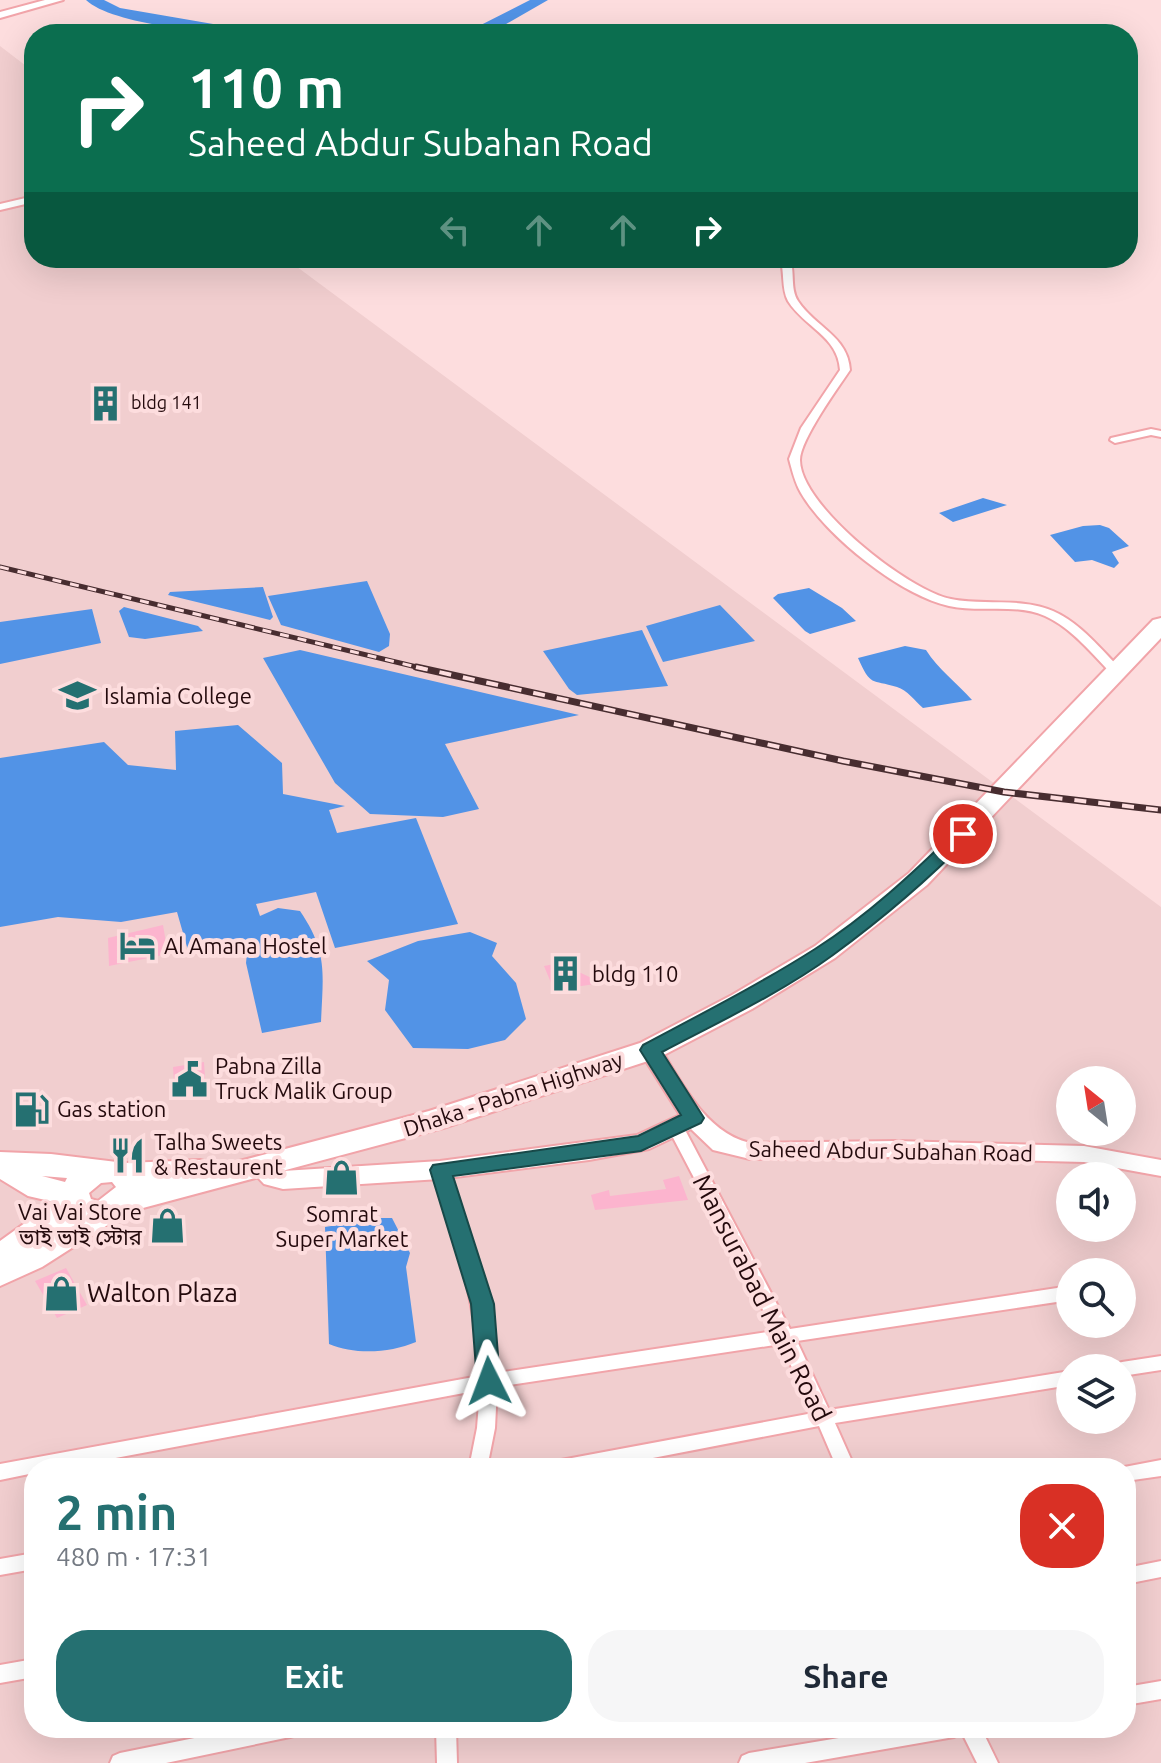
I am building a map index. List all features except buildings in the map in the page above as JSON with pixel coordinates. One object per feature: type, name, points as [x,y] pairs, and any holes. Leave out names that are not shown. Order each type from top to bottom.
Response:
[{"type":"highway","name":"Dhaka - Pabna Highway","points":[[0,1274],[18,1252],[99,1193],[248,1168],[433,1121],[650,1050],[742,1002],[825,952],[918,879],[1161,625]]},
{"type":"highway","points":[[0,1164],[39,1188],[99,1193]]},
{"type":"street","points":[[0,15],[58,0]]},
{"type":"street","points":[[0,207],[24,201]]},
{"type":"street","points":[[786,268],[788,290],[794,302],[832,340],[846,361],[845,370],[806,428],[794,459],[807,494],[825,518],[904,583],[923,594],[950,603],[1035,608],[1068,625],[1118,673]]},
{"type":"street","points":[[1115,440],[1151,432],[1161,434]]},
{"type":"street","name":"Saheed Abdur Subahan Road","points":[[650,1050],[685,1123],[721,1144],[750,1151],[895,1149],[1084,1154],[1161,1168]]},
{"type":"street","points":[[248,1168],[283,1180],[440,1170],[641,1143],[685,1123]]},
{"type":"street","name":"Mansurabad Main Road","points":[[685,1123],[841,1458]]},
{"type":"street","points":[[440,1170],[482,1304],[489,1381],[481,1458]]},
{"type":"street","points":[[75,1458],[489,1381],[1056,1295]]},
{"type":"street","points":[[1136,1367],[1161,1363]]},
{"type":"street","points":[[613,1458],[823,1418],[1056,1380]]},
{"type":"street","points":[[0,1472],[24,1468]]},
{"type":"street","points":[[1136,1472],[1161,1468]]},
{"type":"street","points":[[0,1567],[24,1563]]},
{"type":"street","points":[[1136,1574],[1161,1569]]},
{"type":"street","points":[[0,1674],[24,1670]]},
{"type":"street","points":[[1136,1694],[1161,1690]]},
{"type":"street","points":[[120,1763],[241,1738]]},
{"type":"street","points":[[446,1738],[447,1763]]},
{"type":"street","points":[[749,1763],[895,1738]]},
{"type":"street","points":[[975,1738],[988,1763]]},
{"type":"shaded area","points":[[0,46],[24,64],[24,268],[298,268],[1161,907],[1161,1763],[0,1763]]},
{"type":"water","points":[[983,498],[1007,505],[953,522],[939,513]]},
{"type":"water","points":[[1083,526],[1109,528],[1129,546],[1112,552],[1119,563],[1114,568],[1092,560],[1075,562],[1050,535]]},
{"type":"water","points":[[367,581],[390,634],[389,646],[379,652],[281,625],[268,596]]},
{"type":"water","points":[[263,587],[273,617],[270,620],[168,595],[170,592]]},
{"type":"water","points":[[809,588],[842,608],[856,621],[810,634],[805,631],[773,598],[778,594]]},
{"type":"water","points":[[720,605],[755,641],[663,662],[646,626]]},
{"type":"water","points":[[124,607],[198,626],[203,631],[145,639],[129,637],[119,611]]},
{"type":"water","points":[[92,609],[101,643],[0,664],[0,622]]},
{"type":"water","points":[[642,630],[668,686],[577,695],[569,689],[543,651]]},
{"type":"water","points":[[905,646],[926,650],[972,700],[923,708],[901,688],[869,678],[858,658]]},
{"type":"water","points":[[300,650],[579,715],[445,744],[479,809],[443,817],[370,814],[335,783],[263,658]]},
{"type":"water","points":[[238,725],[282,763],[283,794],[345,806],[329,810],[337,833],[416,818],[458,924],[335,948],[316,892],[256,904],[260,916],[278,908],[300,911],[315,939],[323,977],[321,1022],[262,1033],[246,963],[248,943],[189,954],[177,912],[121,922],[58,917],[0,927],[0,758],[104,742],[128,765],[176,770],[175,731]]},
{"type":"water","points":[[470,932],[497,943],[492,956],[516,983],[526,1019],[505,1040],[468,1049],[413,1048],[385,1010],[389,980],[367,961],[418,941]]},
{"type":"water","points":[[392,1218],[410,1253],[406,1267],[416,1342],[372,1351],[339,1348],[329,1344],[325,1227]]},
{"type":"waterway","points":[[93,0],[116,12],[188,24]]},
{"type":"waterway","points":[[496,24],[541,0]]},
{"type":"railway","points":[[0,567],[424,669]]},
{"type":"railway","points":[[416,667],[424,669]]},
{"type":"railway","points":[[424,669],[843,761],[1004,792],[1161,810]]},
{"type":"place","name":"bldg 141","points":[[105,403]]},
{"type":"place","name":"Islamia College","points":[[78,696]]},
{"type":"place","name":"Al Amana Hostel","points":[[138,946]]},
{"type":"place","name":"bldg 110","points":[[566,974]]},
{"type":"place","name":"Pabna Zilla Truck Malik Group","points":[[189,1079]]},
{"type":"place","name":"Gas station","points":[[31,1109]]},
{"type":"place","name":"Talha Sweets & Restaurent","points":[[128,1155]]},
{"type":"place","name":"Somrat Super Market","points":[[342,1178]]},
{"type":"place","name":"Vai Vai Store ভাই ভাই স্টোর","points":[[168,1225]]},
{"type":"place","name":"Walton Plaza","points":[[61,1293]]},
{"type":"route","points":[[489,1381],[482,1304],[440,1170],[641,1143],[694,1118],[650,1050],[742,1002],[825,952],[918,879],[963,834]]}]
